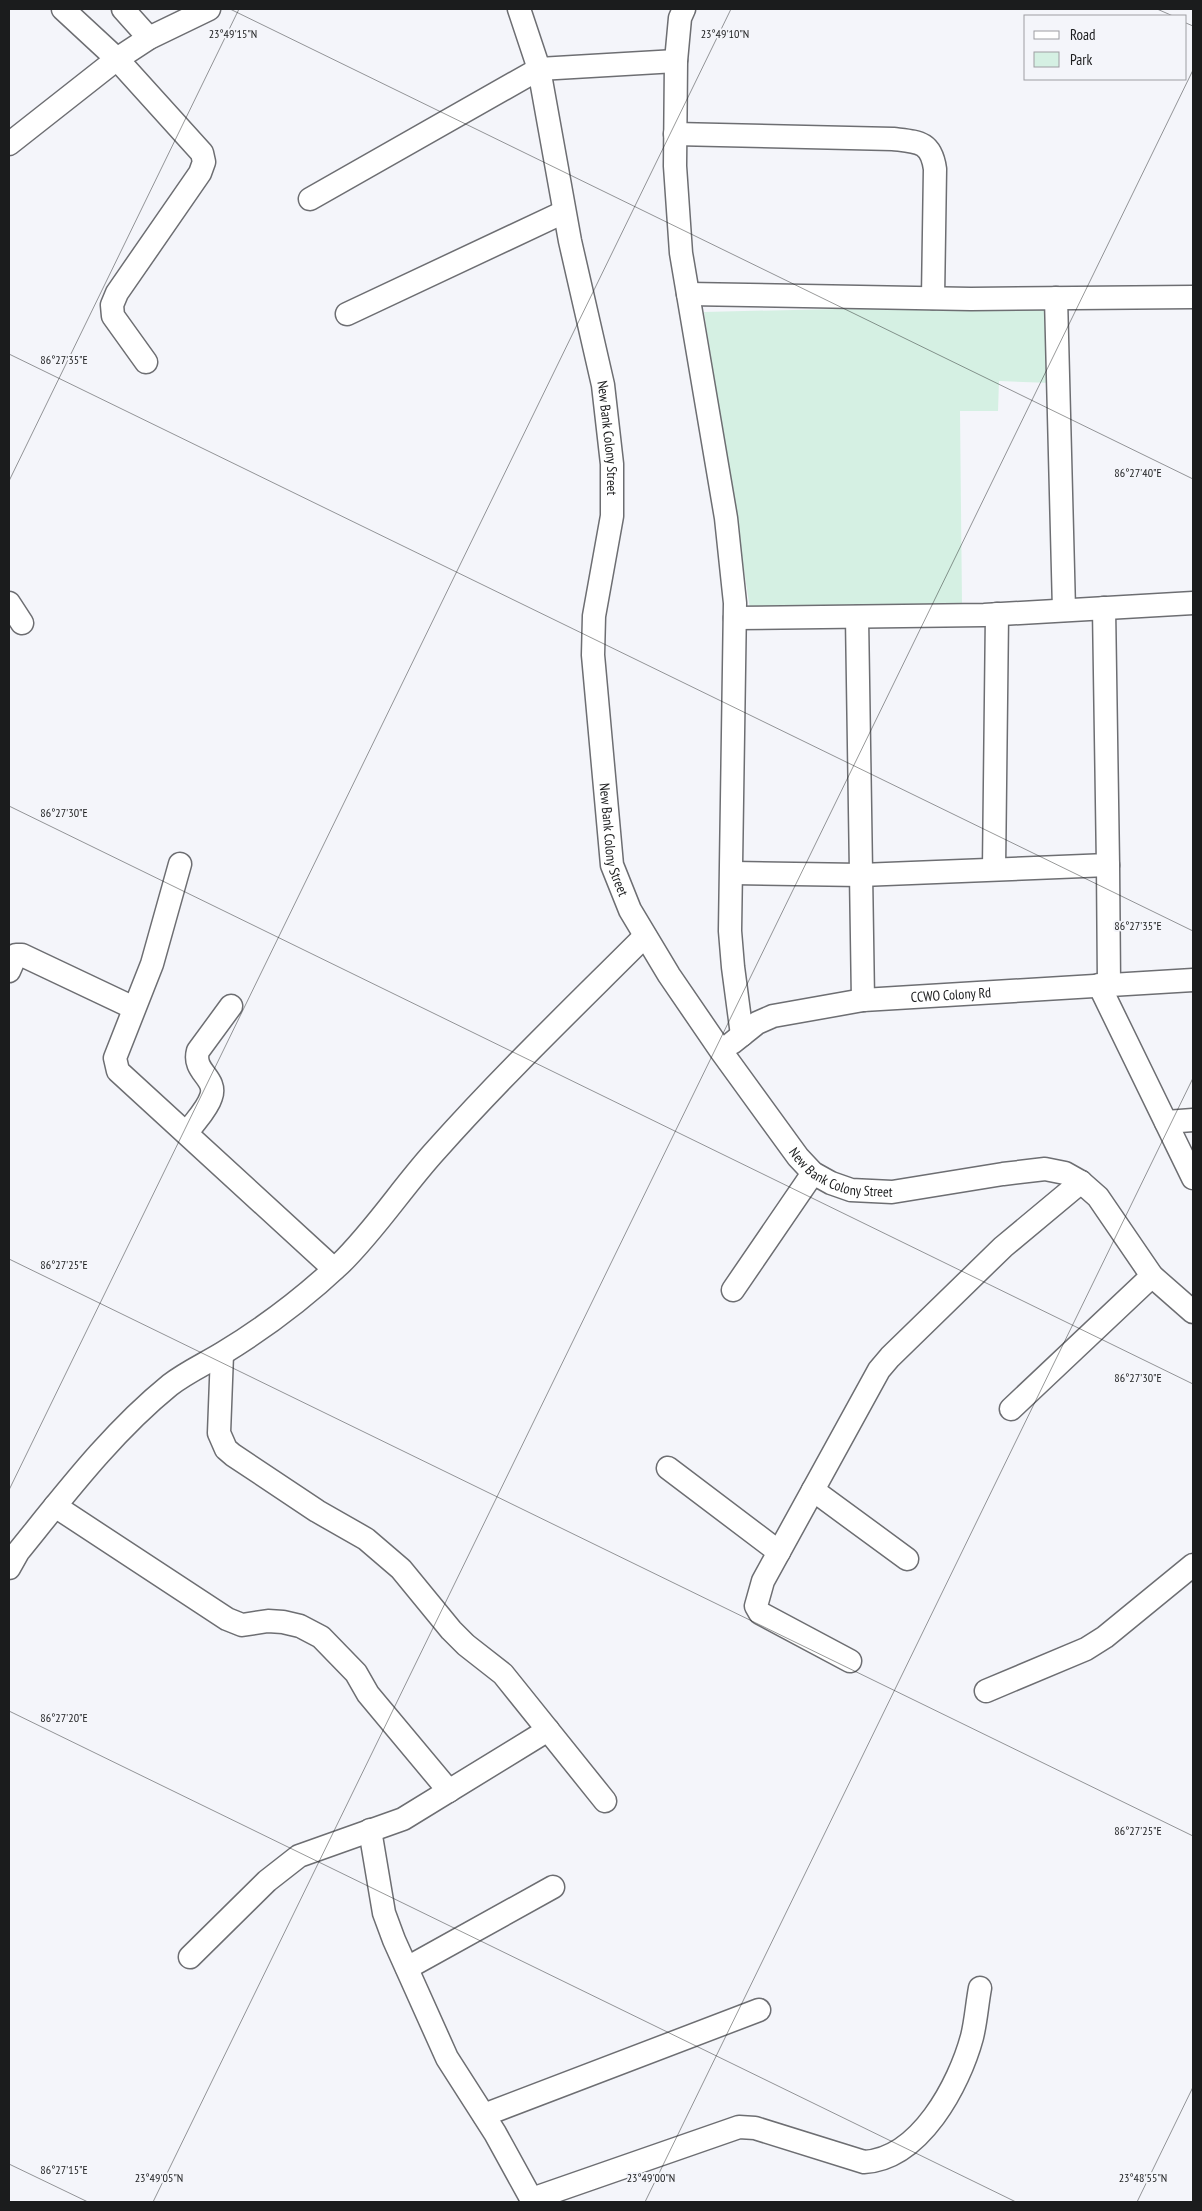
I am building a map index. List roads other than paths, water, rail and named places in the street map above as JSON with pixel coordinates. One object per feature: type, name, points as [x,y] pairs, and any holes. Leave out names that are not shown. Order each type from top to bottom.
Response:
[{"type":"street","points":[[63,9],[117,59],[202,153],[204,162],[200,174],[117,293],[112,305],[114,316],[146,362]]},
{"type":"street","points":[[124,9],[149,38]]},
{"type":"street","points":[[9,144],[117,59],[149,38],[209,9]]},
{"type":"street","name":"New Bank Colony Street","points":[[518,9],[539,69],[564,212],[603,385],[612,464],[612,516],[594,616],[593,655],[609,848],[616,882],[630,910],[669,975],[721,1051],[798,1157],[813,1173],[831,1183],[851,1190],[892,1192],[1045,1169],[1065,1173],[1081,1182],[1098,1197],[1152,1276],[1193,1312]]},
{"type":"street","points":[[684,9],[680,18],[676,61],[675,166],[681,253],[726,518],[735,618],[733,873],[730,931],[732,967],[742,1035]]},
{"type":"street","points":[[310,199],[539,69],[676,61]]},
{"type":"street","points":[[675,134],[893,139],[915,142],[927,147],[933,155],[935,169],[933,298]]},
{"type":"street","points":[[347,314],[564,212]]},
{"type":"street","points":[[688,294],[933,298],[1193,298]]},
{"type":"street","points":[[1056,298],[1064,610]]},
{"type":"street","points":[[9,603],[22,623]]},
{"type":"street","points":[[735,618],[997,614],[1193,603]]},
{"type":"street","points":[[1104,608],[1108,865],[1104,985],[1193,1178]]},
{"type":"street","points":[[994,869],[997,614]]},
{"type":"street","points":[[857,617],[863,1000]]},
{"type":"street","points":[[180,864],[152,964],[115,1058],[118,1071],[334,1269]]},
{"type":"street","points":[[733,873],[861,875],[1108,865]]},
{"type":"street","points":[[9,1568],[18,1552],[106,1445],[168,1386],[194,1368],[222,1354],[299,1299],[334,1269],[364,1238],[436,1149],[546,1034],[645,936]]},
{"type":"street","points":[[9,971],[16,955],[22,955],[134,1008]]},
{"type":"street","name":"CCWO Colony Rd","points":[[721,1051],[757,1023],[774,1016],[863,1000],[1193,980]]},
{"type":"street","points":[[187,1133],[211,1099],[212,1090],[210,1082],[198,1066],[196,1059],[198,1051],[231,1006]]},
{"type":"street","points":[[1166,1122],[1193,1120]]},
{"type":"street","points":[[733,1290],[813,1173]]},
{"type":"street","points":[[850,1661],[760,1613],[756,1606],[757,1596],[868,1387],[890,1356],[1003,1247],[1081,1182]]},
{"type":"street","points":[[1011,1409],[1152,1276]]},
{"type":"street","points":[[222,1354],[219,1433],[226,1449],[317,1511],[366,1539],[383,1552],[401,1569],[451,1630],[466,1645],[503,1674],[605,1801]]},
{"type":"street","points":[[668,1468],[779,1552]]},
{"type":"street","points":[[813,1490],[907,1559]]},
{"type":"street","points":[[55,1506],[227,1619],[242,1625],[268,1621],[283,1622],[300,1626],[321,1637],[356,1673],[368,1694],[449,1791]]},
{"type":"street","points":[[986,1691],[1086,1649],[1105,1637],[1193,1565]]},
{"type":"street","points":[[190,1957],[282,1868],[300,1856],[403,1818],[548,1730]]},
{"type":"street","points":[[370,1830],[384,1913],[407,1968],[448,2058],[484,2115],[532,2201],[739,2127],[755,2128],[864,2162],[878,2161],[896,2153],[924,2130],[949,2096],[972,2037],[980,1988]]},
{"type":"street","points":[[407,1968],[553,1887]]},
{"type":"street","points":[[484,2115],[759,2010]]}]
